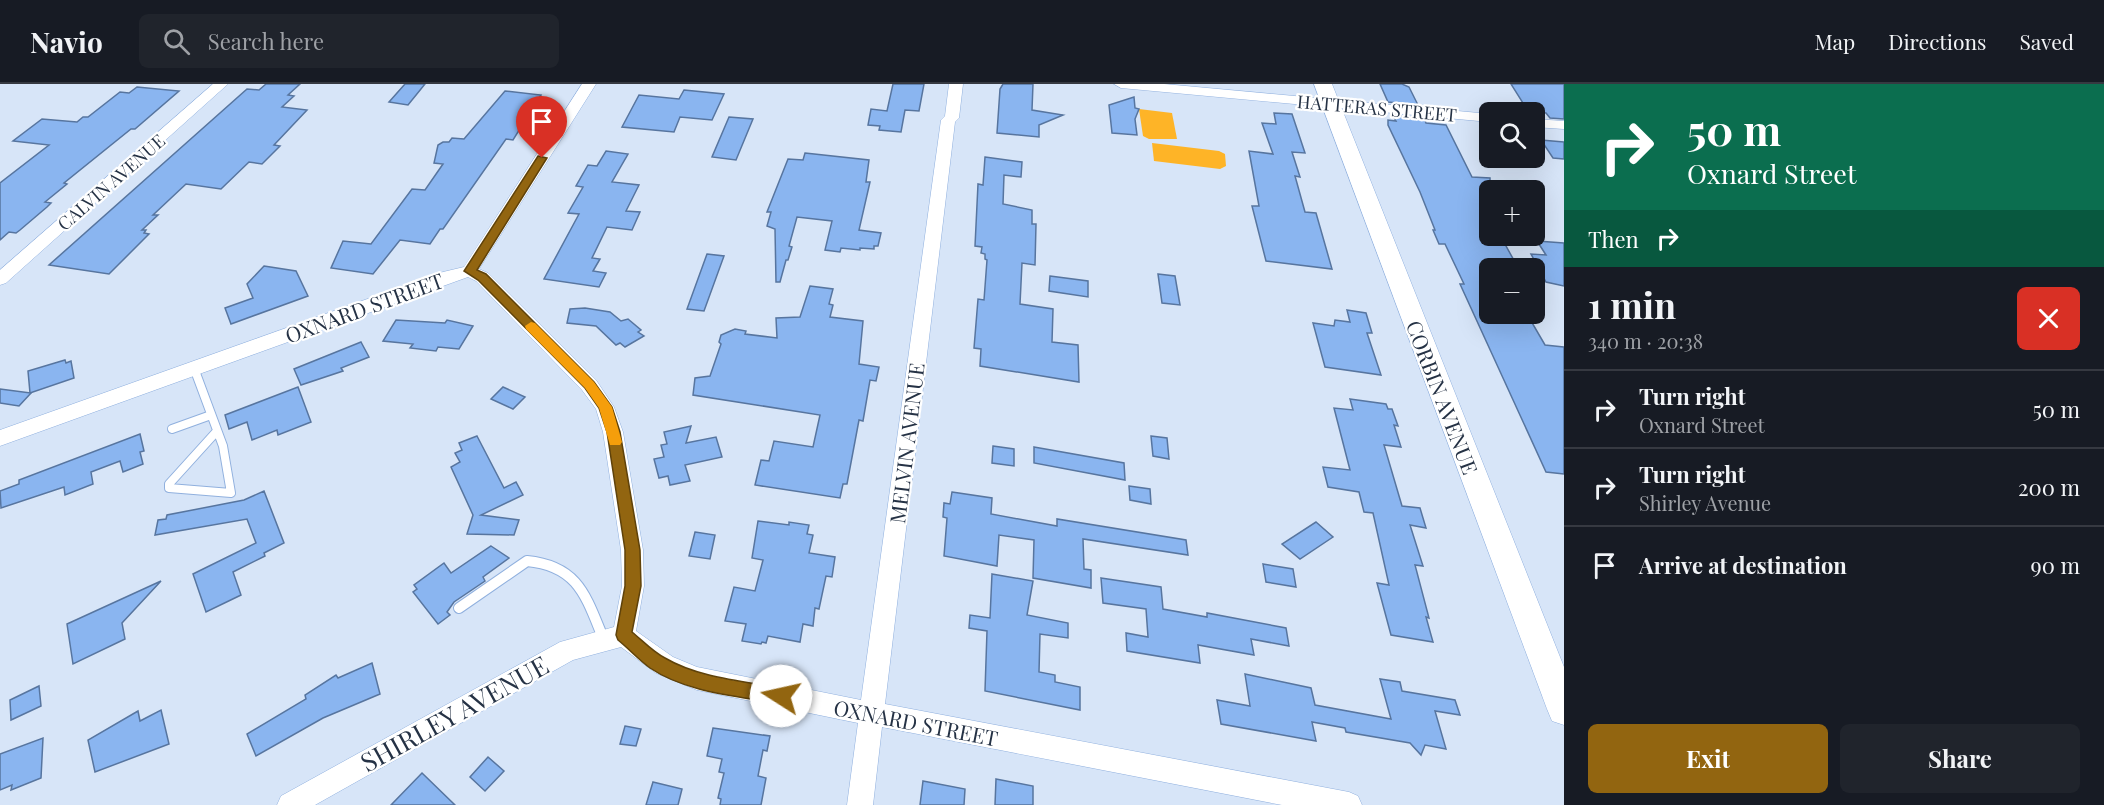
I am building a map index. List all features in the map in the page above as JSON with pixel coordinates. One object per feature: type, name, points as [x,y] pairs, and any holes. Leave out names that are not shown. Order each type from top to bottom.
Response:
[{"type":"main road","name":"CORBIN AVENUE","points":[[1327,94],[1564,709]]},
{"type":"street","name":"CALVIN AVENUE","points":[[0,279],[221,84]]},
{"type":"street","points":[[470,271],[589,84]]},
{"type":"street","name":"MELVIN AVENUE","points":[[860,805],[948,120],[952,118],[956,84]]},
{"type":"street","name":"HATTERAS STREET","points":[[1121,84],[1327,94],[1479,116]]},
{"type":"street","points":[[1545,124],[1564,125]]},
{"type":"street","name":"OXNARD STREET","points":[[0,438],[438,280],[470,271],[482,277],[589,385],[605,407],[613,432],[632,550],[633,586],[614,638],[676,673],[712,683],[1349,805]]},
{"type":"street","name":"SHIRLEY AVENUE","points":[[290,805],[568,650],[614,638]]},
{"type":"lane","points":[[194,368],[217,431],[231,470],[231,493],[169,488],[170,484],[217,431]]},
{"type":"lane","points":[[172,429],[211,415]]},
{"type":"lane","points":[[459,608],[527,561],[547,564],[560,568],[582,592],[614,638]]},
{"type":"shaded area","points":[[1139,109],[1172,113],[1177,139],[1149,139],[1143,136]]},
{"type":"shaded area","points":[[1152,143],[1219,151],[1225,154],[1226,166],[1220,169],[1154,161]]},
{"type":"building","points":[[266,84],[300,84],[288,95],[294,96],[282,107],[307,110],[274,145],[280,146],[262,164],[249,162],[221,189],[186,184],[153,215],[158,215],[142,230],[146,230],[144,233],[149,234],[109,274],[49,265],[247,89],[259,90]]},
{"type":"building","points":[[405,84],[425,84],[408,105],[389,102]]},
{"type":"building","points":[[893,84],[924,84],[919,111],[905,110],[901,132],[879,130],[880,126],[868,125],[871,109],[887,111]]},
{"type":"building","points":[[1003,84],[1033,84],[1032,110],[1063,115],[1039,125],[1039,137],[997,133],[1000,89]]},
{"type":"building","points":[[1380,84],[1402,84],[1409,87],[1418,105],[1388,102]]},
{"type":"building","points":[[1511,84],[1564,84],[1564,119],[1550,118],[1545,113],[1545,102],[1522,102]]},
{"type":"building","points":[[137,87],[179,91],[135,129],[131,129],[64,183],[67,184],[45,202],[51,203],[20,230],[16,233],[9,232],[0,240],[0,183],[49,145],[13,141],[42,119],[77,122],[83,117],[88,117],[120,92],[129,93]]},
{"type":"building","points":[[684,90],[724,94],[712,120],[680,117],[674,132],[622,127],[639,95],[679,99]]},
{"type":"building","points":[[505,91],[541,95],[513,140],[506,139],[430,244],[400,240],[373,274],[331,268],[343,241],[371,244],[412,189],[425,190],[443,164],[434,163],[438,145],[449,142],[452,138],[464,139]]},
{"type":"building","points":[[1134,97],[1135,108],[1139,109],[1135,119],[1137,135],[1112,133],[1109,105]]},
{"type":"building","points":[[1274,113],[1292,114],[1305,153],[1292,152],[1300,177],[1295,176],[1305,212],[1316,213],[1332,269],[1266,261],[1252,206],[1259,206],[1249,151],[1273,154],[1262,123],[1276,124]]},
{"type":"building","points":[[1393,115],[1424,118],[1426,123],[1446,125],[1472,177],[1490,178],[1490,180],[1479,180],[1479,246],[1506,246],[1513,258],[1479,258],[1479,324],[1533,324],[1545,345],[1564,347],[1564,474],[1546,472],[1460,284],[1464,284],[1445,244],[1439,244],[1420,192],[1388,125],[1388,120],[1396,121]]},
{"type":"building","points":[[729,117],[753,119],[736,160],[712,157]]},
{"type":"building","points":[[1545,140],[1564,142],[1564,159],[1553,158],[1545,146]]},
{"type":"building","points":[[606,151],[628,154],[612,182],[639,185],[626,211],[640,212],[632,230],[607,227],[592,258],[600,259],[593,271],[606,273],[599,287],[544,279],[579,214],[568,213],[583,187],[576,186],[588,165],[597,166]]},
{"type":"building","points":[[805,153],[869,160],[866,182],[870,182],[859,230],[881,233],[878,246],[874,246],[874,249],[841,248],[840,252],[825,250],[832,221],[797,217],[789,246],[792,247],[788,260],[786,260],[780,282],[776,282],[775,229],[767,226],[771,212],[767,212],[788,159],[803,160]]},
{"type":"building","points":[[985,157],[1022,162],[1021,177],[1004,175],[1003,204],[1032,210],[1032,224],[1036,224],[1035,265],[1022,263],[1020,304],[1053,309],[1052,342],[1078,345],[1079,382],[980,366],[981,349],[974,348],[978,299],[984,300],[987,260],[985,254],[981,253],[982,247],[975,246],[978,184],[983,185]]},
{"type":"building","points":[[1545,242],[1564,243],[1564,286],[1546,282],[1545,258],[1533,258],[1531,254],[1546,255],[1540,246],[1545,246]]},
{"type":"building","points":[[707,254],[724,256],[704,311],[687,309]]},
{"type":"building","points":[[264,266],[296,271],[308,296],[231,324],[225,308],[253,298],[247,284]]},
{"type":"building","points":[[1158,274],[1175,276],[1180,305],[1162,303]]},
{"type":"building","points":[[1050,276],[1088,281],[1088,297],[1049,291]]},
{"type":"building","points":[[810,286],[833,289],[829,304],[833,305],[830,317],[863,321],[859,364],[879,367],[876,381],[870,380],[863,421],[859,420],[847,484],[843,484],[840,498],[755,485],[761,460],[769,461],[774,441],[813,447],[820,415],[693,395],[695,378],[710,376],[721,344],[719,342],[721,335],[735,329],[746,331],[745,334],[777,338],[776,318],[800,317]]},
{"type":"building","points":[[585,308],[610,312],[621,321],[628,319],[641,330],[638,332],[644,336],[625,347],[620,343],[616,345],[596,326],[567,323],[570,309]]},
{"type":"building","points":[[1347,310],[1366,313],[1372,333],[1367,333],[1381,375],[1325,367],[1313,323],[1334,326],[1335,320],[1350,322]]},
{"type":"building","points":[[396,320],[445,323],[447,320],[473,326],[459,349],[438,347],[436,351],[410,348],[413,344],[383,341]]},
{"type":"building","points":[[361,342],[369,357],[341,368],[343,371],[301,385],[294,369]]},
{"type":"building","points":[[65,360],[66,363],[71,361],[74,378],[30,393],[28,371]]},
{"type":"building","points":[[298,387],[311,422],[278,435],[277,430],[252,440],[247,422],[229,429],[225,415]]},
{"type":"building","points":[[503,387],[525,397],[513,409],[491,399]]},
{"type":"building","points":[[0,389],[31,393],[19,406],[0,403]]},
{"type":"building","points":[[1350,399],[1386,404],[1388,409],[1392,409],[1398,426],[1394,425],[1401,447],[1384,445],[1402,506],[1420,508],[1426,528],[1410,525],[1423,566],[1415,565],[1433,642],[1391,635],[1377,583],[1389,585],[1373,513],[1364,512],[1359,492],[1328,487],[1323,467],[1350,470],[1334,408],[1353,410]]},
{"type":"building","points":[[691,426],[686,443],[716,437],[722,457],[685,465],[690,481],[670,485],[668,476],[659,478],[654,459],[664,457],[661,445],[667,444],[664,432]]},
{"type":"building","points":[[140,434],[144,451],[140,452],[143,464],[123,472],[120,461],[91,472],[93,484],[65,495],[64,487],[1,508],[0,491],[19,484],[19,480]]},
{"type":"building","points":[[477,436],[504,488],[516,482],[523,495],[481,515],[519,520],[514,535],[467,534],[473,515],[451,467],[460,462],[455,453],[462,450],[459,443]]},
{"type":"building","points":[[1151,436],[1167,438],[1169,459],[1153,456]]},
{"type":"building","points":[[993,446],[1014,449],[1014,466],[992,463]]},
{"type":"building","points":[[1034,447],[1124,463],[1125,480],[1034,463]]},
{"type":"building","points":[[1129,486],[1150,489],[1151,504],[1130,500]]},
{"type":"building","points":[[264,491],[284,543],[264,553],[265,556],[233,572],[241,595],[206,612],[193,574],[256,543],[247,519],[155,535],[158,520],[166,519],[167,515],[244,500]]},
{"type":"building","points":[[952,492],[992,498],[991,514],[1057,526],[1057,519],[1186,540],[1188,555],[1083,539],[1084,569],[1091,570],[1091,588],[1033,578],[1034,540],[999,535],[997,566],[944,556],[947,518],[943,517],[944,503],[950,504]]},
{"type":"building","points":[[758,521],[809,525],[807,534],[813,535],[809,553],[835,557],[832,577],[826,576],[819,609],[815,608],[813,626],[803,624],[800,642],[768,636],[766,643],[761,644],[742,641],[746,624],[725,621],[734,587],[755,591],[763,560],[752,558]]},
{"type":"building","points":[[1316,522],[1333,537],[1300,559],[1282,544]]},
{"type":"building","points":[[695,532],[715,535],[710,559],[689,556]]},
{"type":"building","points":[[491,546],[509,558],[483,577],[485,581],[454,602],[447,612],[450,615],[438,624],[413,592],[417,589],[414,585],[444,563],[451,573]]},
{"type":"building","points":[[1263,564],[1293,569],[1296,587],[1266,582]]},
{"type":"building","points":[[992,574],[1033,581],[1027,615],[1068,623],[1068,638],[1040,634],[1039,672],[1055,675],[1055,682],[1080,687],[1080,710],[985,691],[987,631],[969,628],[970,615],[990,618]]},
{"type":"building","points":[[1101,578],[1161,587],[1163,609],[1207,617],[1207,613],[1286,628],[1289,646],[1251,639],[1254,655],[1198,645],[1200,663],[1127,651],[1126,633],[1148,637],[1146,609],[1103,603]]},
{"type":"building","points":[[161,581],[122,623],[125,639],[73,664],[67,624]]},
{"type":"building","points":[[372,663],[380,694],[323,718],[256,756],[247,734],[306,699],[305,695],[336,675],[338,678]]},
{"type":"building","points":[[1245,674],[1311,688],[1315,705],[1391,719],[1380,679],[1400,682],[1402,691],[1455,700],[1460,715],[1435,711],[1446,749],[1425,745],[1421,755],[1410,743],[1346,732],[1345,728],[1312,722],[1316,741],[1221,724],[1217,700],[1250,706]]},
{"type":"building","points":[[39,686],[41,706],[11,720],[10,700]]},
{"type":"building","points":[[161,710],[169,744],[95,772],[88,740],[138,711],[140,721]]},
{"type":"building","points":[[625,726],[641,729],[636,746],[620,744]]},
{"type":"building","points":[[713,728],[770,736],[767,751],[763,750],[758,776],[766,778],[761,805],[720,805],[721,799],[718,798],[724,773],[719,772],[722,759],[707,756]]},
{"type":"building","points":[[43,738],[41,778],[11,790],[12,785],[0,790],[0,754]]},
{"type":"building","points":[[488,757],[504,771],[485,791],[470,777]]},
{"type":"building","points":[[422,773],[455,805],[391,805]]},
{"type":"building","points":[[996,779],[1033,786],[1033,805],[995,805]]},
{"type":"building","points":[[923,781],[965,789],[964,805],[920,805]]},
{"type":"building","points":[[653,782],[682,789],[678,805],[646,805]]},
{"type":"slow traffic","points":[[531,326],[589,385],[605,407],[615,442]]},
{"type":"route","points":[[542,158],[470,271],[482,277],[589,385],[605,407],[613,432],[632,550],[633,586],[624,635],[656,663],[676,673],[712,683],[781,696]]}]
